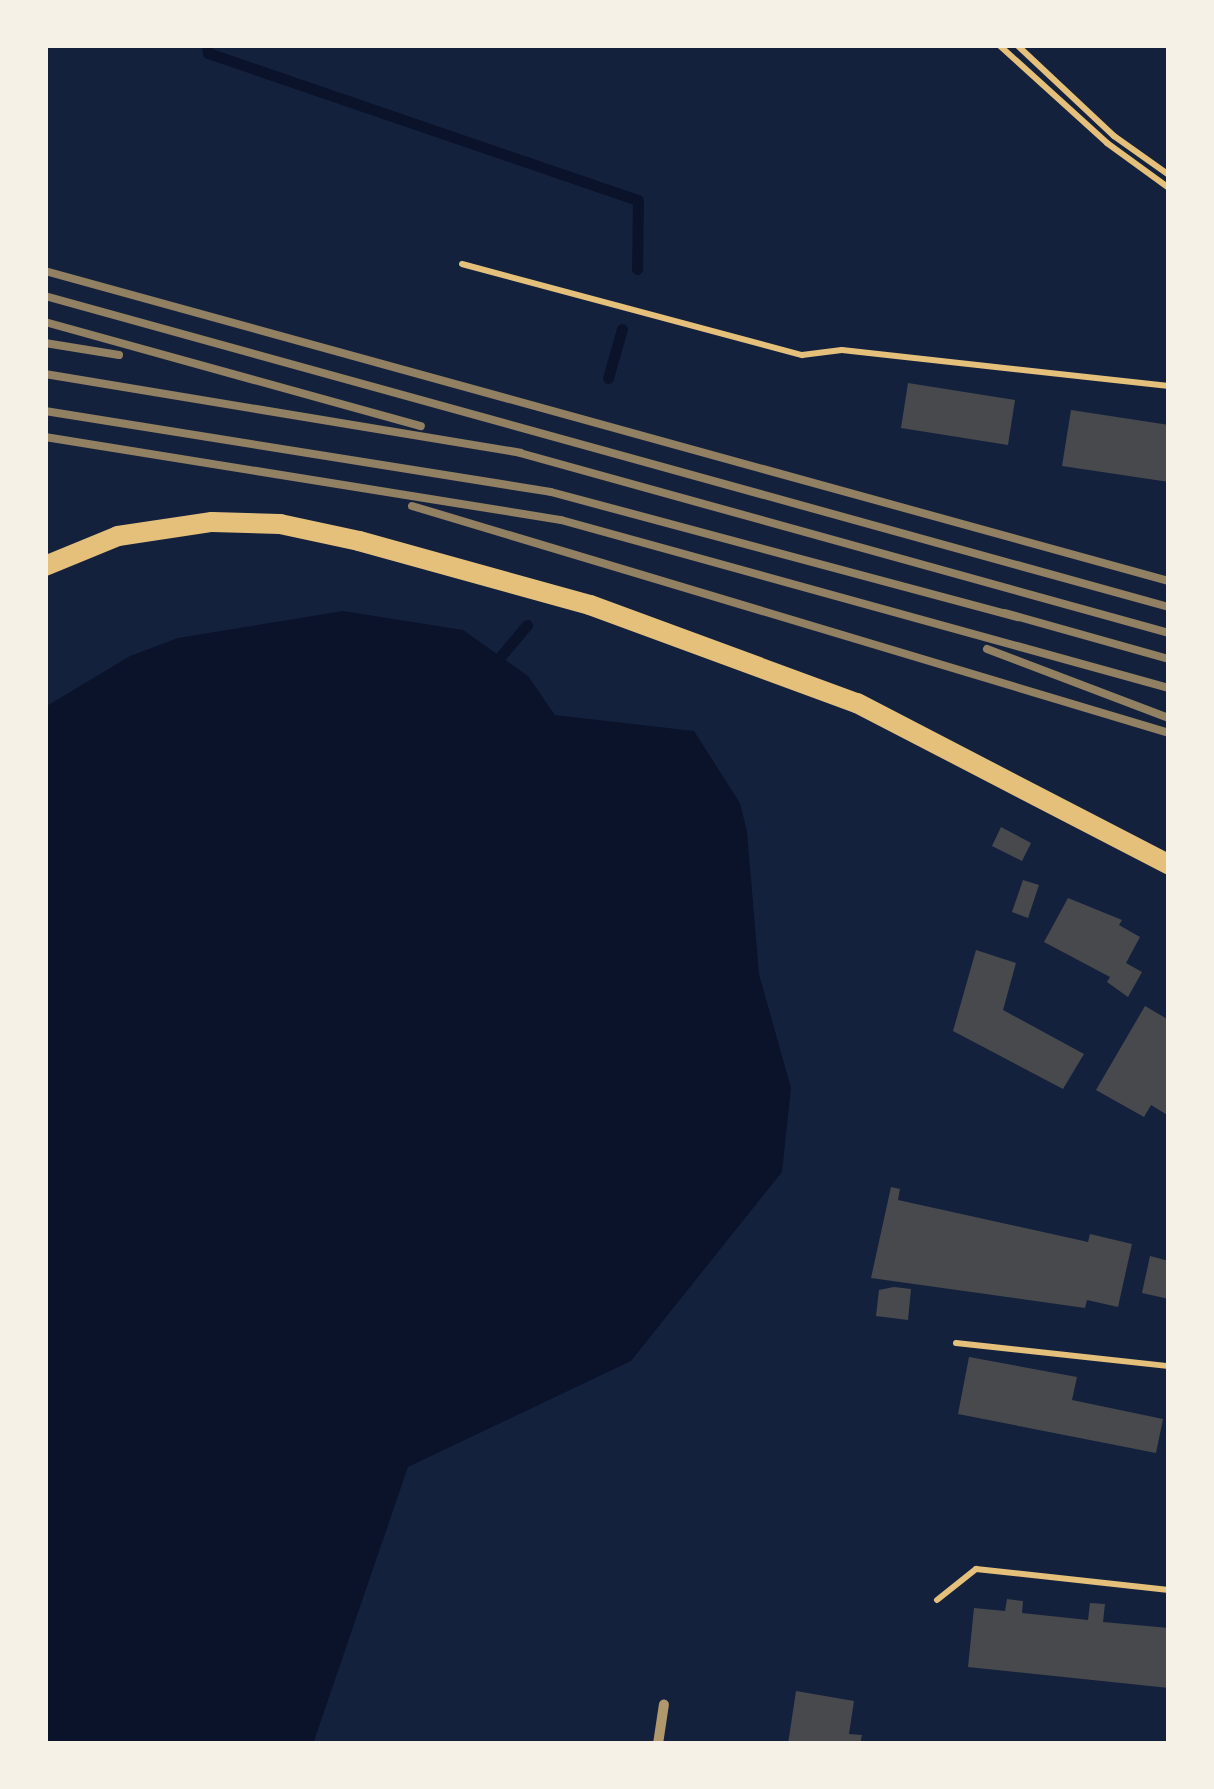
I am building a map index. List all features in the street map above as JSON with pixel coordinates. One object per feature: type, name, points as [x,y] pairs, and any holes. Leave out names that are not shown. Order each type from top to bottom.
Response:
[{"type":"main road","points":[[45,566],[118,536],[212,522],[280,524],[359,541],[590,605],[858,703],[1169,865]]},
{"type":"street","points":[[658,1744],[664,1704]]},
{"type":"path","points":[[999,45],[1169,188]]},
{"type":"path","points":[[1018,45],[1114,136],[1169,175]]},
{"type":"path","points":[[462,264],[802,355],[842,350],[1169,386]]},
{"type":"path","points":[[956,1342],[1169,1366]]},
{"type":"path","points":[[936,1600],[976,1569],[1169,1590]]},
{"type":"water","points":[[343,611],[463,630],[528,676],[555,715],[694,731],[740,803],[747,831],[759,974],[791,1088],[782,1172],[631,1361],[408,1467],[313,1744],[45,1744],[45,707],[130,656],[178,638]]},
{"type":"building","points":[[908,383],[1015,400],[1008,445],[901,428]]},
{"type":"building","points":[[1071,410],[1169,425],[1169,482],[1062,466]]},
{"type":"building","points":[[1001,827],[1031,843],[1022,861],[992,846]]},
{"type":"building","points":[[1023,880],[1039,885],[1028,918],[1012,912]]},
{"type":"building","points":[[1068,898],[1122,920],[1119,925],[1140,937],[1126,963],[1142,972],[1128,997],[1107,982],[1110,977],[1044,942]]},
{"type":"building","points":[[976,950],[1016,963],[1003,1010],[1084,1054],[1063,1089],[953,1031]]},
{"type":"building","points":[[1145,1006],[1169,1020],[1169,1116],[1151,1105],[1144,1117],[1096,1090]]},
{"type":"building","points":[[891,1187],[900,1189],[898,1200],[1088,1242],[1090,1234],[1132,1244],[1118,1307],[1087,1300],[1085,1308],[871,1278]]},
{"type":"building","points":[[1150,1256],[1169,1261],[1169,1299],[1142,1293]]},
{"type":"building","points":[[911,1289],[908,1320],[876,1316],[879,1290]]},
{"type":"building","points":[[969,1357],[1077,1377],[1072,1400],[1163,1419],[1156,1453],[958,1414]]},
{"type":"building","points":[[1007,1599],[1023,1601],[1022,1613],[1088,1620],[1090,1603],[1105,1604],[1103,1622],[1169,1628],[1169,1688],[968,1667],[974,1608],[1005,1611]]},
{"type":"building","points":[[796,1691],[854,1701],[849,1734],[862,1735],[860,1744],[788,1744]]},
{"type":"waterway","points":[[207,45],[208,53],[638,200],[637,269]]},
{"type":"waterway","points":[[608,378],[622,329]]},
{"type":"waterway","points":[[500,657],[527,625]]},
{"type":"railway","points":[[45,271],[1169,581]]},
{"type":"railway","points":[[45,296],[1169,607]]},
{"type":"railway","points":[[45,322],[421,426]]},
{"type":"railway","points":[[45,343],[119,355]]},
{"type":"railway","points":[[45,374],[520,453],[1169,633]]},
{"type":"railway","points":[[45,411],[551,492],[1019,617]]},
{"type":"railway","points":[[45,437],[561,520],[1169,688]]},
{"type":"railway","points":[[412,506],[1169,733]]},
{"type":"railway","points":[[1005,613],[1169,659]]},
{"type":"railway","points":[[987,649],[1169,718]]}]
